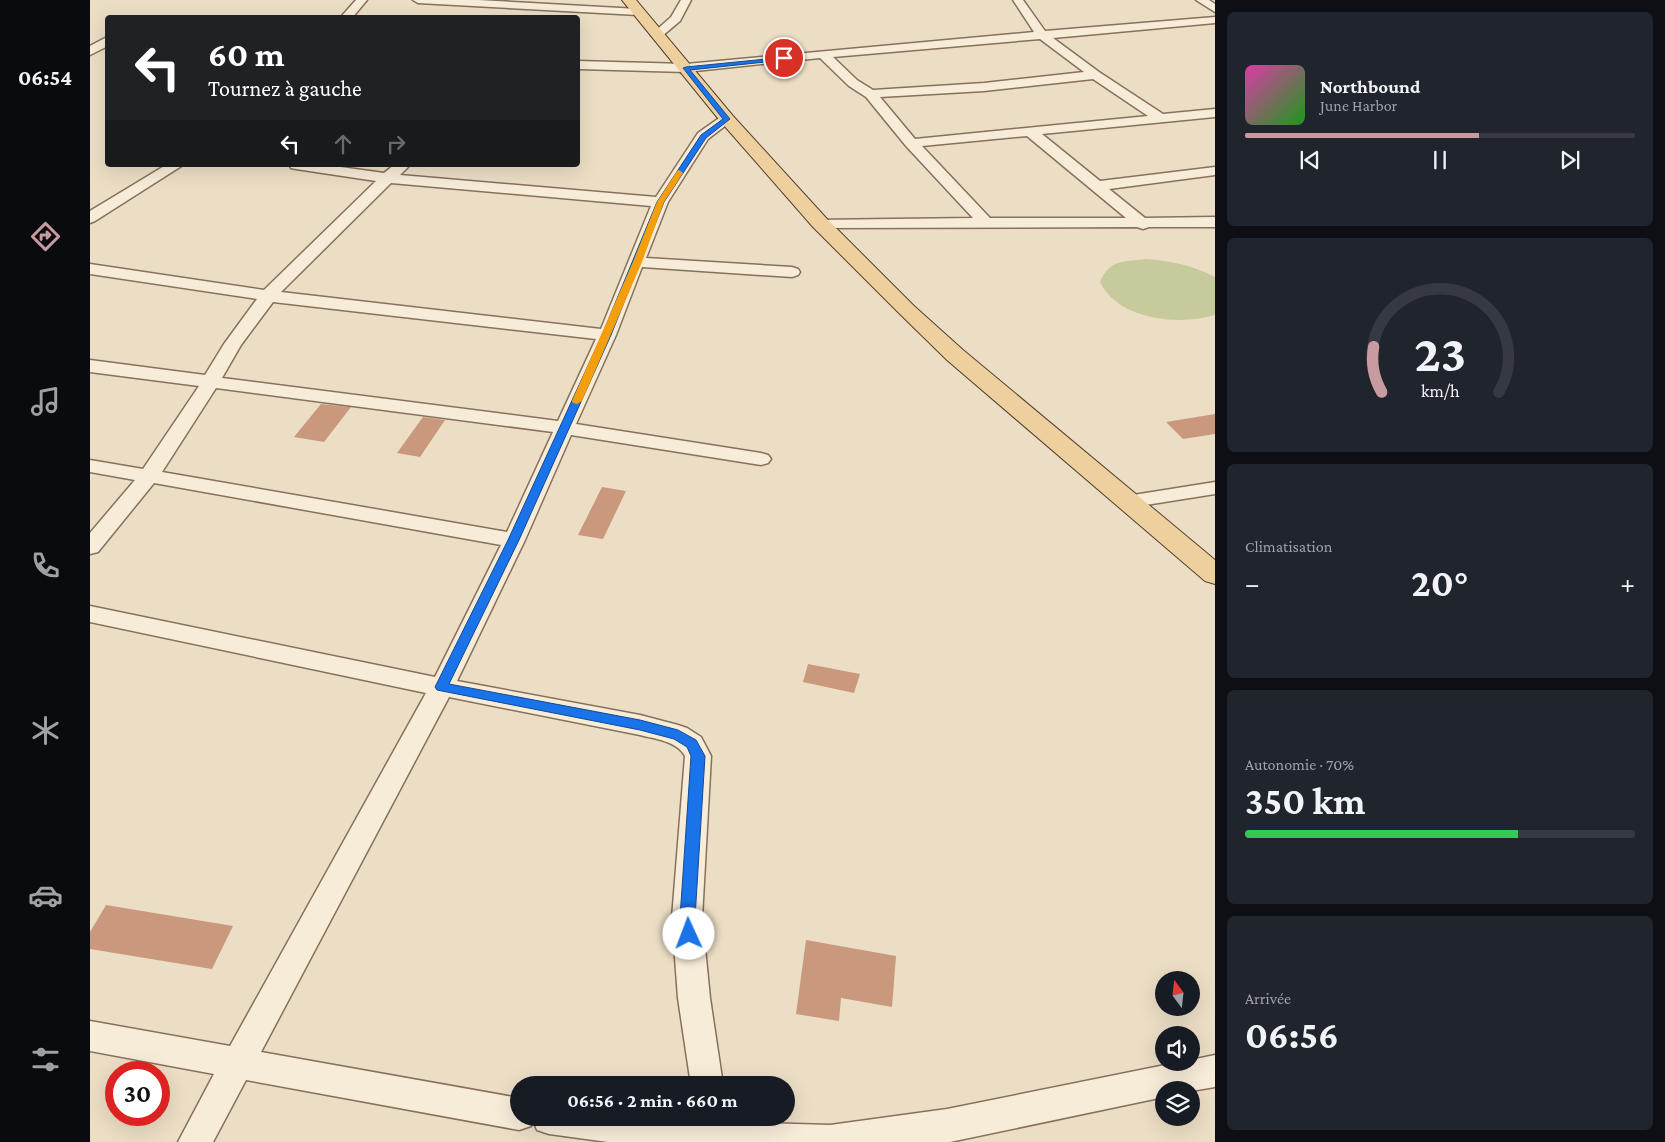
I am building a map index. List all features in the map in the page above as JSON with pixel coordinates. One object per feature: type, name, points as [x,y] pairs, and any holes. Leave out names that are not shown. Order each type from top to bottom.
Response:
[{"type":"main road","points":[[634,6],[727,119],[820,223],[955,355],[1215,575]]},
{"type":"street","points":[[349,15],[362,0]]},
{"type":"street","points":[[418,0],[634,6]]},
{"type":"street","points":[[657,35],[676,20],[686,0]]},
{"type":"street","points":[[1018,0],[1042,35],[1095,75],[1160,118]]},
{"type":"street","points":[[1201,0],[1215,9]]},
{"type":"street","points":[[580,65],[686,68],[823,54],[1215,20]]},
{"type":"street","points":[[90,41],[105,42]]},
{"type":"street","points":[[90,51],[105,43]]},
{"type":"street","points":[[823,54],[853,83],[871,94],[911,143],[986,223]]},
{"type":"street","points":[[871,94],[984,87],[1095,75]]},
{"type":"street","points":[[911,143],[1215,112]]},
{"type":"street","points":[[195,1142],[442,687],[514,540],[607,335],[638,262],[660,202],[704,136],[727,119]]},
{"type":"street","points":[[1031,132],[1144,224]]},
{"type":"street","points":[[90,218],[173,167]]},
{"type":"street","points":[[310,167],[387,178],[660,202]]},
{"type":"street","points":[[90,547],[149,476],[211,383],[233,344],[268,296],[387,178],[401,167]]},
{"type":"street","points":[[1097,186],[1215,171]]},
{"type":"street","points":[[99,198],[116,201]]},
{"type":"street","points":[[820,223],[1144,224],[1215,222]]},
{"type":"street","points":[[638,262],[792,272]]},
{"type":"street","points":[[90,269],[268,296],[607,335]]},
{"type":"street","points":[[90,366],[564,428],[761,459]]},
{"type":"street","points":[[90,466],[514,540]]},
{"type":"street","points":[[1128,502],[1215,488]]},
{"type":"street","points":[[90,614],[442,687],[640,725],[678,735],[692,744],[698,756],[687,918],[694,998],[706,1076]]},
{"type":"street","points":[[90,1036],[510,1112]]},
{"type":"street","points":[[681,1126],[714,1128],[830,1142],[947,1126],[1215,1071]]},
{"type":"green space","points":[[1146,259],[1181,264],[1215,277],[1215,315],[1184,320],[1168,319],[1151,317],[1120,305],[1109,295],[1100,282],[1108,269],[1113,265]]},
{"type":"building","points":[[321,404],[351,407],[324,442],[294,437]]},
{"type":"building","points":[[1215,414],[1215,434],[1183,439],[1166,422]]},
{"type":"building","points":[[423,417],[445,420],[420,457],[397,453]]},
{"type":"building","points":[[602,487],[626,491],[603,539],[578,535]]},
{"type":"building","points":[[808,664],[860,674],[854,693],[803,682]]},
{"type":"building","points":[[106,905],[233,926],[212,969],[90,949],[90,932]]},
{"type":"building","points":[[806,940],[896,956],[892,1007],[841,998],[839,1021],[796,1014]]},
{"type":"slow traffic","points":[[577,401],[638,262],[660,202],[679,173]]},
{"type":"route","points":[[689,934],[687,918],[698,756],[692,744],[678,735],[640,725],[442,687],[514,540],[607,335],[638,262],[660,202],[704,136],[727,119],[686,68],[784,58]]}]
